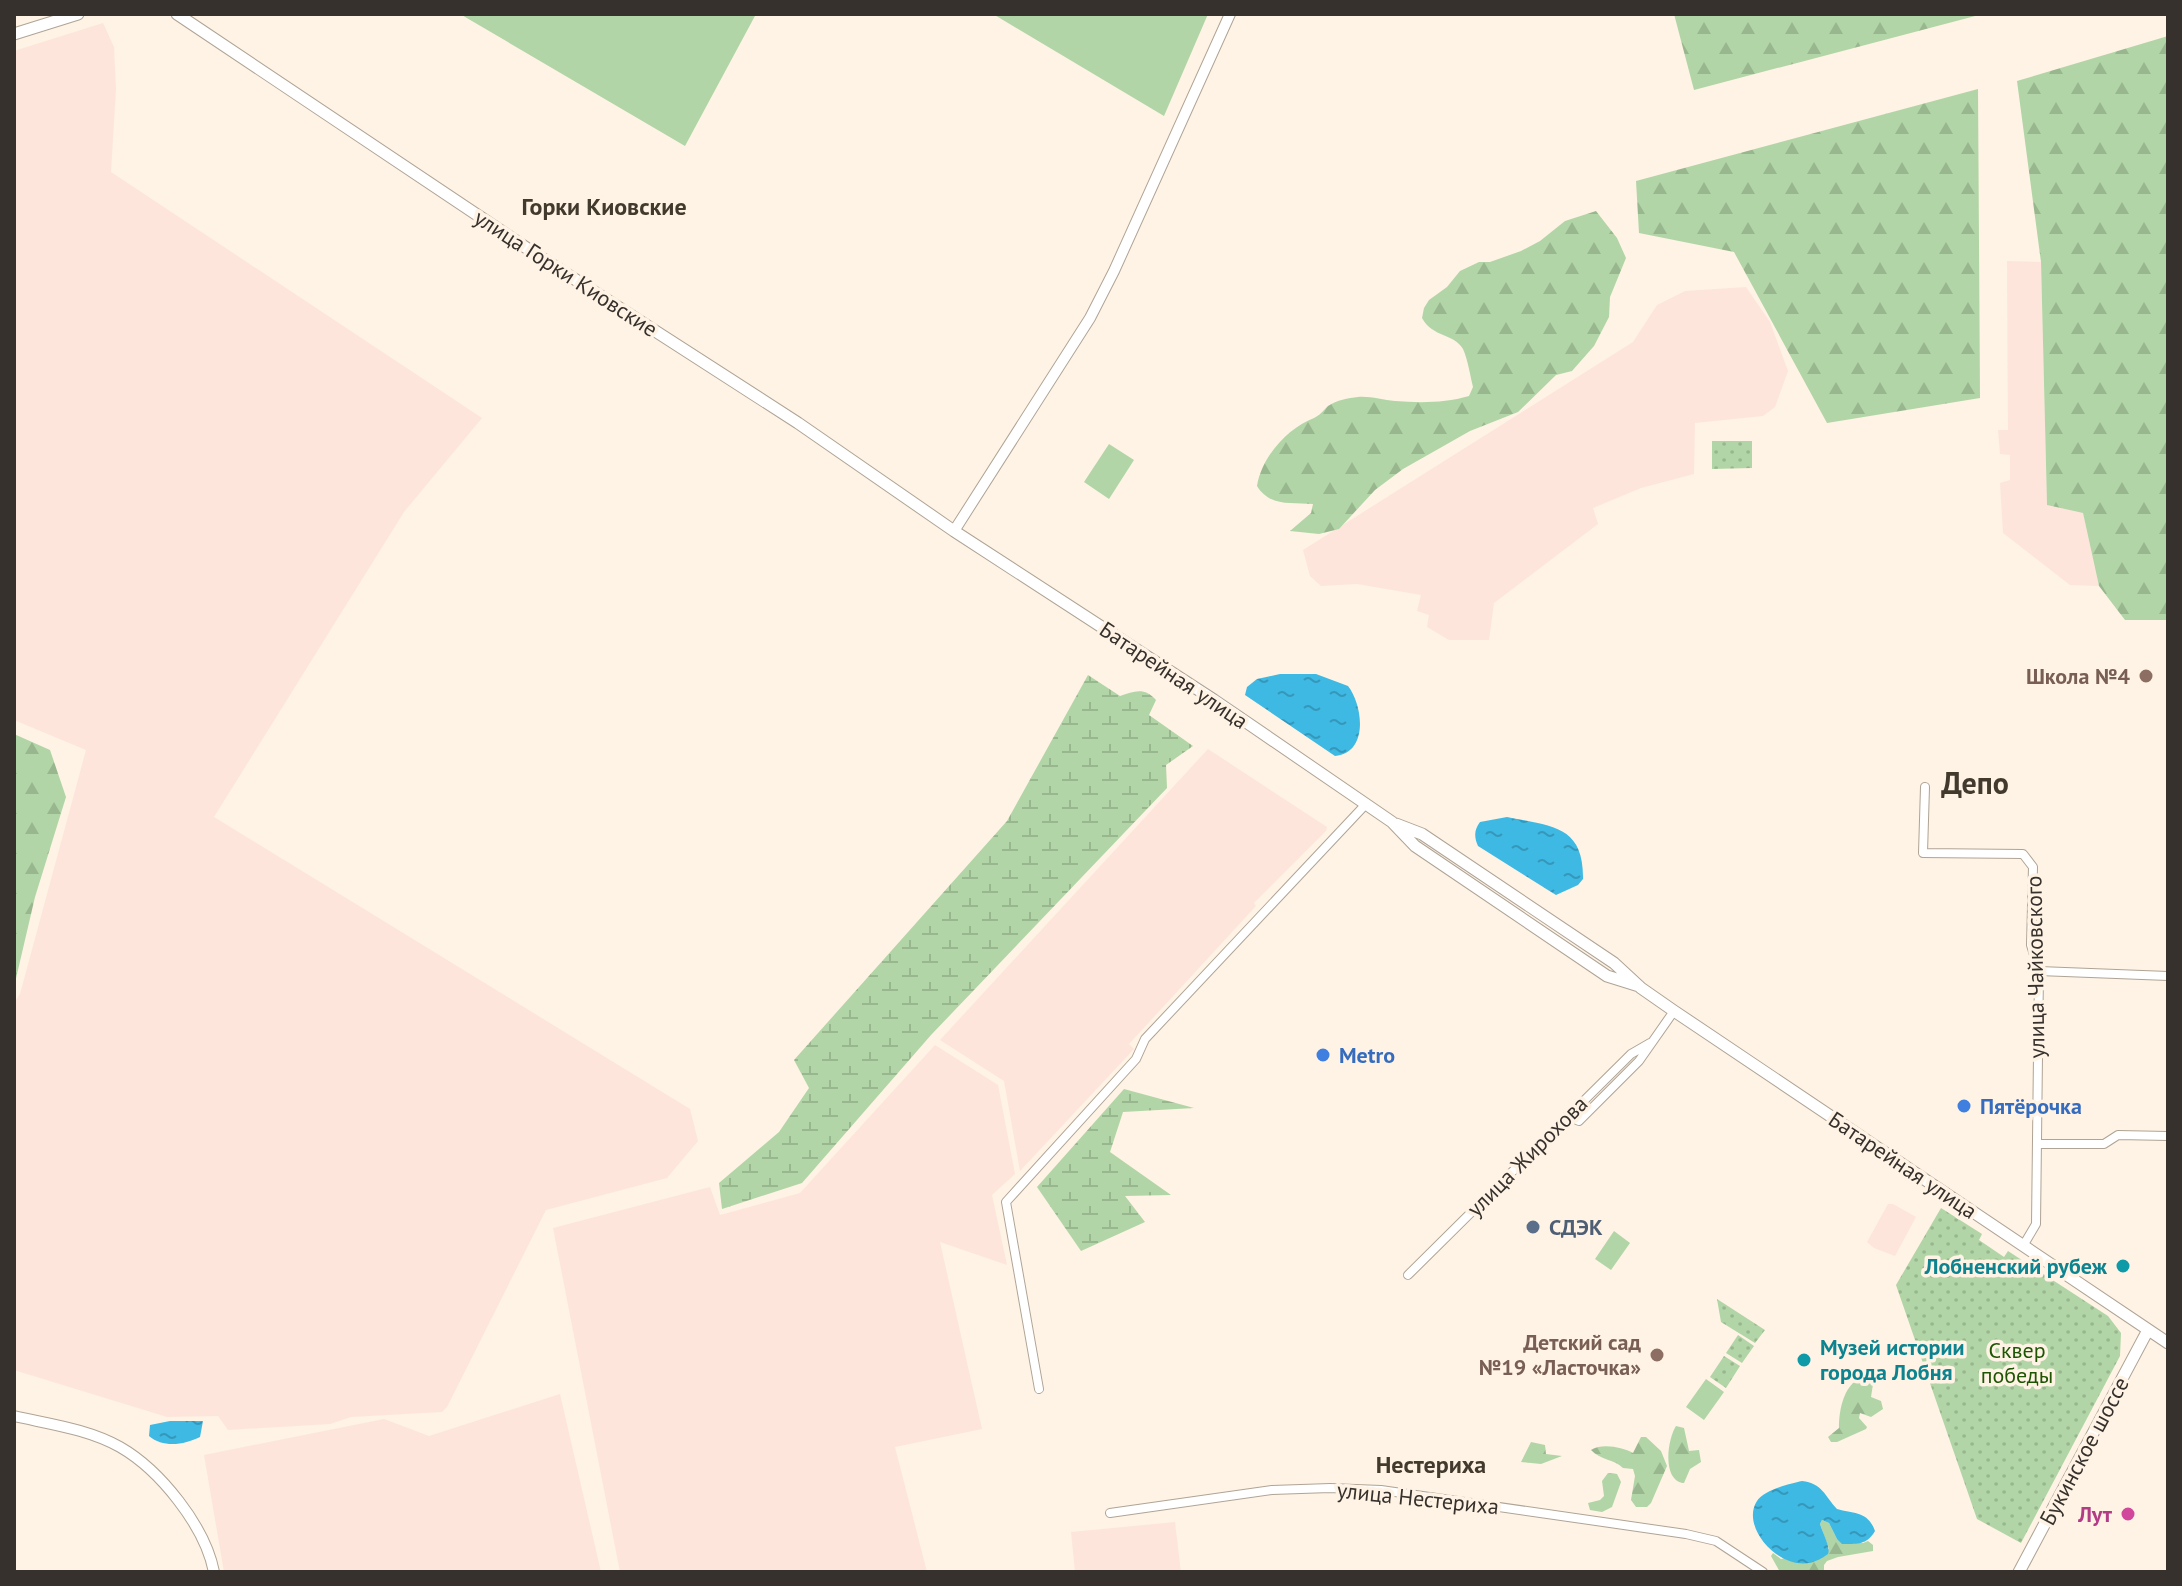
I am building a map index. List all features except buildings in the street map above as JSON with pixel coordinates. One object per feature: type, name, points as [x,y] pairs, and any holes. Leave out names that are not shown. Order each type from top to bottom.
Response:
[{"type":"main road","points":[[14,34],[78,14]]},
{"type":"main road","name":"улица Горки Киовские","points":[[177,14],[504,233],[798,423],[954,531]]},
{"type":"main road","name":"Батарейная улица","points":[[954,531],[1214,700],[1392,822],[1422,834],[1614,963],[1674,1011],[2168,1343]]},
{"type":"main road","name":"Букинское шоссе","points":[[2019,1572],[2148,1330]]},
{"type":"street","points":[[954,531],[1090,318],[1230,14]]},
{"type":"street","name":"улица Чайковского","points":[[1925,787],[1923,853],[2023,854],[2033,867],[2031,945],[2039,971],[2036,1224],[2023,1246]]},
{"type":"street","points":[[1039,1389],[1006,1202],[1136,1059],[1145,1039],[1366,804]]},
{"type":"street","points":[[2039,971],[2168,976]]},
{"type":"street","name":"улица Жирохова","points":[[1567,1116],[1579,1121],[1639,1061],[1674,1011]]},
{"type":"street","name":"улица Жирохова","points":[[1408,1275],[1631,1054],[1650,1043]]},
{"type":"street","points":[[2037,1144],[2104,1144],[2118,1135],[2168,1136]]},
{"type":"street","points":[[14,1416],[89,1434],[121,1448],[152,1473],[179,1502],[200,1531],[214,1572]]},
{"type":"street","name":"улица Нестериха","points":[[1110,1513],[1272,1490],[1381,1490],[1686,1534],[1716,1541],[1763,1572]]},
{"type":"shaded area","points":[[103,23],[114,47],[116,89],[111,172],[482,418],[404,512],[214,817],[690,1109],[698,1141],[667,1178],[546,1210],[442,1412],[351,1417],[330,1424],[228,1430],[218,1416],[167,1417],[14,1370],[14,1003],[20,994],[86,750],[14,720],[14,51]]},
{"type":"shaded area","points":[[2007,261],[2041,262],[2047,505],[2083,513],[2099,586],[2070,585],[2003,533],[2000,483],[2010,480],[2010,455],[2000,454],[1998,430],[2008,430]]},
{"type":"shaded area","points":[[1746,287],[1770,322],[1788,371],[1775,407],[1763,416],[1695,423],[1694,474],[1641,488],[1593,508],[1598,524],[1494,603],[1489,640],[1449,640],[1427,627],[1429,615],[1417,611],[1421,595],[1357,584],[1321,586],[1310,576],[1303,550],[1633,342],[1657,305],[1685,291]]},
{"type":"shaded area","points":[[1208,749],[1327,827],[1326,831],[1254,903],[1256,906],[1129,1044],[1134,1049],[1020,1171],[1004,1081],[940,1040]]},
{"type":"shaded area","points":[[935,1045],[998,1085],[1015,1174],[992,1195],[1007,1265],[940,1242],[982,1429],[895,1447],[927,1572],[620,1572],[553,1228],[710,1187],[720,1215],[800,1193]]},
{"type":"shaded area","points":[[1888,1204],[1916,1217],[1895,1256],[1867,1242]]},
{"type":"shaded area","points":[[560,1394],[601,1572],[224,1572],[204,1455],[384,1419],[429,1436]]},
{"type":"shaded area","points":[[1175,1522],[1181,1572],[1075,1572],[1071,1532]]},
{"type":"green space","points":[[460,14],[756,14],[685,146]]},
{"type":"green space","points":[[993,14],[1208,14],[1164,116]]},
{"type":"green space","points":[[1674,14],[1979,14],[1979,15],[1694,90]]},
{"type":"green space","points":[[2168,36],[2168,620],[2125,620],[2099,586],[2083,513],[2047,505],[2041,262],[2017,81]]},
{"type":"green space","points":[[1978,89],[1980,398],[1827,423],[1734,252],[1639,233],[1636,181]]},
{"type":"green space","points":[[1596,211],[1617,238],[1626,258],[1610,297],[1609,317],[1594,346],[1572,371],[1556,375],[1518,412],[1470,431],[1403,469],[1375,490],[1339,529],[1319,534],[1290,531],[1311,513],[1313,504],[1275,500],[1262,493],[1257,486],[1264,464],[1278,444],[1335,402],[1363,397],[1423,402],[1469,396],[1473,387],[1463,349],[1454,340],[1432,329],[1422,318],[1429,300],[1447,287],[1460,271],[1479,262],[1490,262],[1521,251],[1540,241],[1565,221]]},
{"type":"green space","points":[[1712,441],[1752,441],[1752,468],[1712,469]]},
{"type":"green space","points":[[1109,444],[1134,460],[1109,499],[1084,482]]},
{"type":"green space","points":[[1088,675],[1120,696],[1139,691],[1148,693],[1156,700],[1149,715],[1193,746],[1166,765],[1167,788],[931,1035],[802,1183],[722,1209],[719,1183],[779,1132],[809,1088],[794,1060],[1007,821]]},
{"type":"green space","points":[[14,734],[50,750],[66,797],[35,897],[14,987]]},
{"type":"green space","points":[[1124,1089],[1194,1108],[1123,1112],[1110,1152],[1171,1195],[1125,1196],[1145,1222],[1081,1251],[1037,1187]]},
{"type":"green space","name":"Сквер победы","points":[[1941,1208],[1982,1234],[1979,1240],[2004,1257],[2008,1251],[2108,1316],[2121,1333],[2120,1356],[2021,1543],[1977,1519],[1896,1285]]},
{"type":"green space","points":[[1614,1231],[1630,1243],[1611,1270],[1595,1259]]},
{"type":"green space","points":[[1717,1299],[1765,1330],[1755,1343],[1721,1322]]},
{"type":"green space","points":[[1738,1335],[1754,1346],[1742,1363],[1726,1353]]},
{"type":"green space","points":[[1724,1356],[1740,1366],[1726,1388],[1710,1377]]},
{"type":"green space","points":[[1865,1376],[1873,1384],[1871,1397],[1881,1401],[1883,1409],[1871,1417],[1860,1413],[1859,1418],[1866,1429],[1831,1442],[1828,1437],[1839,1428],[1840,1413],[1848,1390]]},
{"type":"green space","points":[[1706,1379],[1724,1392],[1704,1420],[1686,1407]]},
{"type":"green space","points":[[1676,1426],[1684,1428],[1689,1451],[1699,1450],[1701,1462],[1690,1469],[1684,1483],[1677,1481],[1669,1468],[1670,1441]]},
{"type":"green space","points":[[1641,1437],[1646,1437],[1661,1451],[1667,1466],[1647,1507],[1636,1507],[1631,1500],[1635,1476],[1633,1469],[1623,1468],[1591,1450],[1612,1447],[1633,1453]]},
{"type":"green space","points":[[1531,1442],[1545,1445],[1546,1454],[1562,1456],[1541,1464],[1521,1462]]},
{"type":"green space","points":[[1608,1473],[1617,1474],[1621,1482],[1612,1507],[1602,1512],[1590,1510],[1588,1503],[1604,1496],[1602,1481]]},
{"type":"green space","points":[[1822,1520],[1829,1523],[1837,1539],[1868,1541],[1873,1545],[1873,1551],[1827,1561],[1824,1572],[1780,1572],[1771,1556],[1773,1553],[1781,1559],[1829,1549],[1820,1524]]},
{"type":"water","points":[[1280,674],[1316,674],[1348,686],[1357,705],[1360,727],[1358,738],[1346,753],[1335,756],[1245,695],[1247,687],[1257,679]]},
{"type":"water","points":[[1507,817],[1551,826],[1571,838],[1582,861],[1583,879],[1578,885],[1556,895],[1478,846],[1475,834],[1480,822]]},
{"type":"water","points":[[170,1421],[203,1421],[200,1437],[174,1444],[149,1436],[150,1425]]},
{"type":"water","points":[[1802,1481],[1819,1487],[1837,1509],[1868,1520],[1875,1531],[1872,1536],[1861,1543],[1842,1544],[1829,1523],[1822,1520],[1820,1524],[1828,1554],[1805,1563],[1792,1562],[1779,1556],[1759,1536],[1753,1512],[1760,1497]]},
{"type":"place","name":"Школа №4","points":[[2146,676]]},
{"type":"place","name":"Metro","points":[[1323,1055]]},
{"type":"place","name":"Пятёрочка","points":[[1964,1106]]},
{"type":"place","name":"СДЭК","points":[[1533,1227]]},
{"type":"place","name":"Лобненский рубеж","points":[[2123,1266]]},
{"type":"place","name":"Детский сад №19 «Ласточка»","points":[[1657,1355]]},
{"type":"place","name":"Музей истории города Лобня","points":[[1804,1360]]},
{"type":"place","name":"Лут","points":[[2128,1514]]},
{"type":"district","name":"Горки Киовские","points":[[604,206]]},
{"type":"district","name":"Депо","points":[[1975,782]]},
{"type":"district","name":"Нестериха","points":[[1431,1464]]}]
